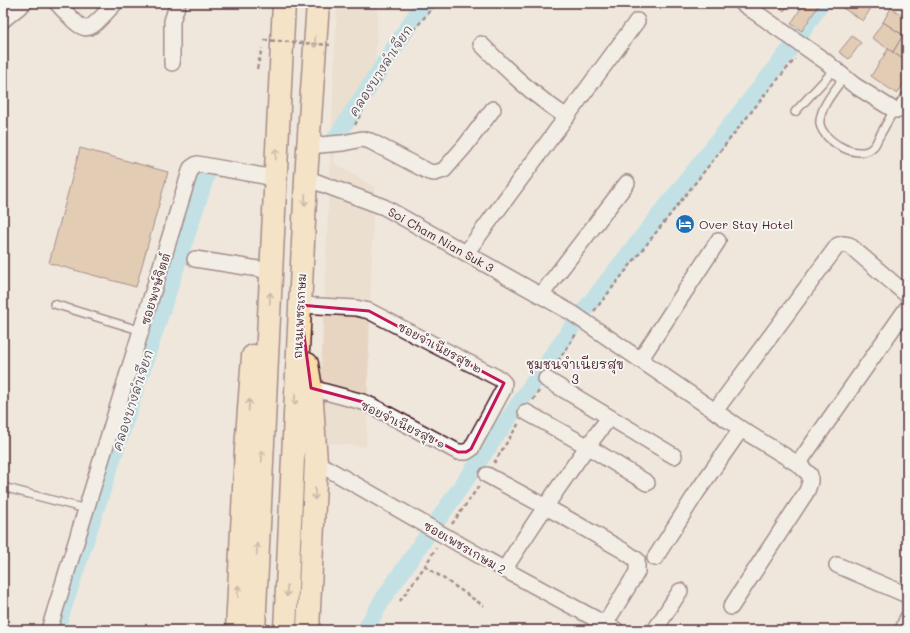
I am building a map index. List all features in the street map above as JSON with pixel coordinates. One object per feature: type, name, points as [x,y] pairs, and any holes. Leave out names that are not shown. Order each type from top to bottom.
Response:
[{"type":"main road","points":[[254,630],[284,3]]},
{"type":"main road","name":"ถนนเพชรเกษม","points":[[285,630],[299,310],[318,3]]},
{"type":"main road","points":[[299,310],[311,388],[316,462],[308,630]]},
{"type":"main road","points":[[237,630],[245,455],[253,357],[258,338],[269,329]]},
{"type":"street","points":[[3,20],[24,3]]},
{"type":"street","points":[[57,3],[80,27],[87,28],[92,27],[115,3]]},
{"type":"street","points":[[172,64],[172,21],[178,3]]},
{"type":"street","points":[[742,3],[784,32],[854,85],[902,105]]},
{"type":"street","points":[[466,253],[637,21]]},
{"type":"street","points":[[481,44],[525,87],[548,105],[567,117]]},
{"type":"street","points":[[308,146],[362,139],[370,141],[435,174],[444,170],[465,146],[493,109]]},
{"type":"street","name":"ซอยพงษ์จิตต์","points":[[49,630],[191,168],[197,164],[275,178]]},
{"type":"street","name":"Soi Cham Nian Suk 3","points":[[306,178],[384,207],[541,295],[580,318],[741,429],[798,464],[810,475],[810,482],[807,491],[731,607]]},
{"type":"street","points":[[541,295],[626,183]]},
{"type":"street","points":[[640,360],[718,241]]},
{"type":"street","points":[[715,411],[838,245],[849,244],[907,295]]},
{"type":"street","points":[[194,259],[272,271]]},
{"type":"street","name":"ซอยจำเนียรสุข ๒","points":[[299,310],[356,308],[369,311],[500,379],[504,383],[503,390],[471,450]]},
{"type":"street","points":[[798,464],[907,308]]},
{"type":"street","points":[[546,379],[674,456]]},
{"type":"street","name":"ซอยจำเนียรสุข ๑","points":[[311,388],[363,402],[458,452],[466,452],[471,450]]},
{"type":"street","points":[[526,412],[587,446],[647,483]]},
{"type":"street","points":[[504,570],[545,506],[587,446],[609,418]]},
{"type":"street","points":[[655,558],[697,492],[741,429]]},
{"type":"street","name":"ซอยเพชรเกษม 2","points":[[316,462],[504,570],[613,628]]},
{"type":"street","points":[[487,475],[545,506],[637,560],[637,572],[613,628]]},
{"type":"street","points":[[837,565],[907,595]]},
{"type":"street","points":[[655,630],[680,591]]},
{"type":"street","points":[[903,630],[907,619]]},
{"type":"lane","points":[[839,73],[819,121],[822,131],[833,142],[853,152],[866,152],[873,147],[902,105]]},
{"type":"lane","points":[[795,112],[839,73]]},
{"type":"lane","points":[[54,304],[142,331]]},
{"type":"lane","points":[[3,486],[86,509]]},
{"type":"path","points":[[349,141],[352,131],[368,100],[402,45],[436,3]]},
{"type":"path","points":[[257,69],[264,40],[330,45]]},
{"type":"path","points":[[400,601],[425,566],[436,531],[487,475],[546,379],[580,318],[767,92],[803,46]]},
{"type":"path","points":[[425,566],[484,606]]},
{"type":"highlighted area","points":[[300,305],[369,311],[504,383],[471,449],[466,452],[458,452],[363,402],[311,388]]},
{"type":"shaded area","points":[[337,3],[378,3],[375,69],[336,125],[334,163],[374,187],[366,447],[318,442]]},
{"type":"building","points":[[775,3],[791,3],[784,11]]},
{"type":"building","points":[[804,3],[820,3],[802,31],[791,24]]},
{"type":"building","points":[[839,3],[874,3],[863,21],[838,5]]},
{"type":"building","points":[[891,8],[907,18],[907,28],[903,35],[883,22]]},
{"type":"building","points":[[883,22],[903,35],[893,52],[872,38]]},
{"type":"building","points":[[907,28],[907,62],[893,52]]},
{"type":"building","points":[[852,36],[861,43],[849,59],[839,52]]},
{"type":"building","points":[[888,49],[907,62],[907,79],[897,94],[871,76]]},
{"type":"building","points":[[80,148],[168,172],[136,287],[49,263]]},
{"type":"waterway","name":"คลองบางลำเจียก","points":[[335,139],[417,13],[427,3]]},
{"type":"waterway","points":[[365,630],[383,599],[579,317],[795,43],[821,3]]},
{"type":"waterway","name":"คลองบางลำเจียก","points":[[56,630],[208,171]]},
{"type":"place","name":"Over Stay Hotel","points":[[685,224]]},
{"type":"district","name":"ชุมชนจำเนียรสุข 3","points":[[575,370]]}]
